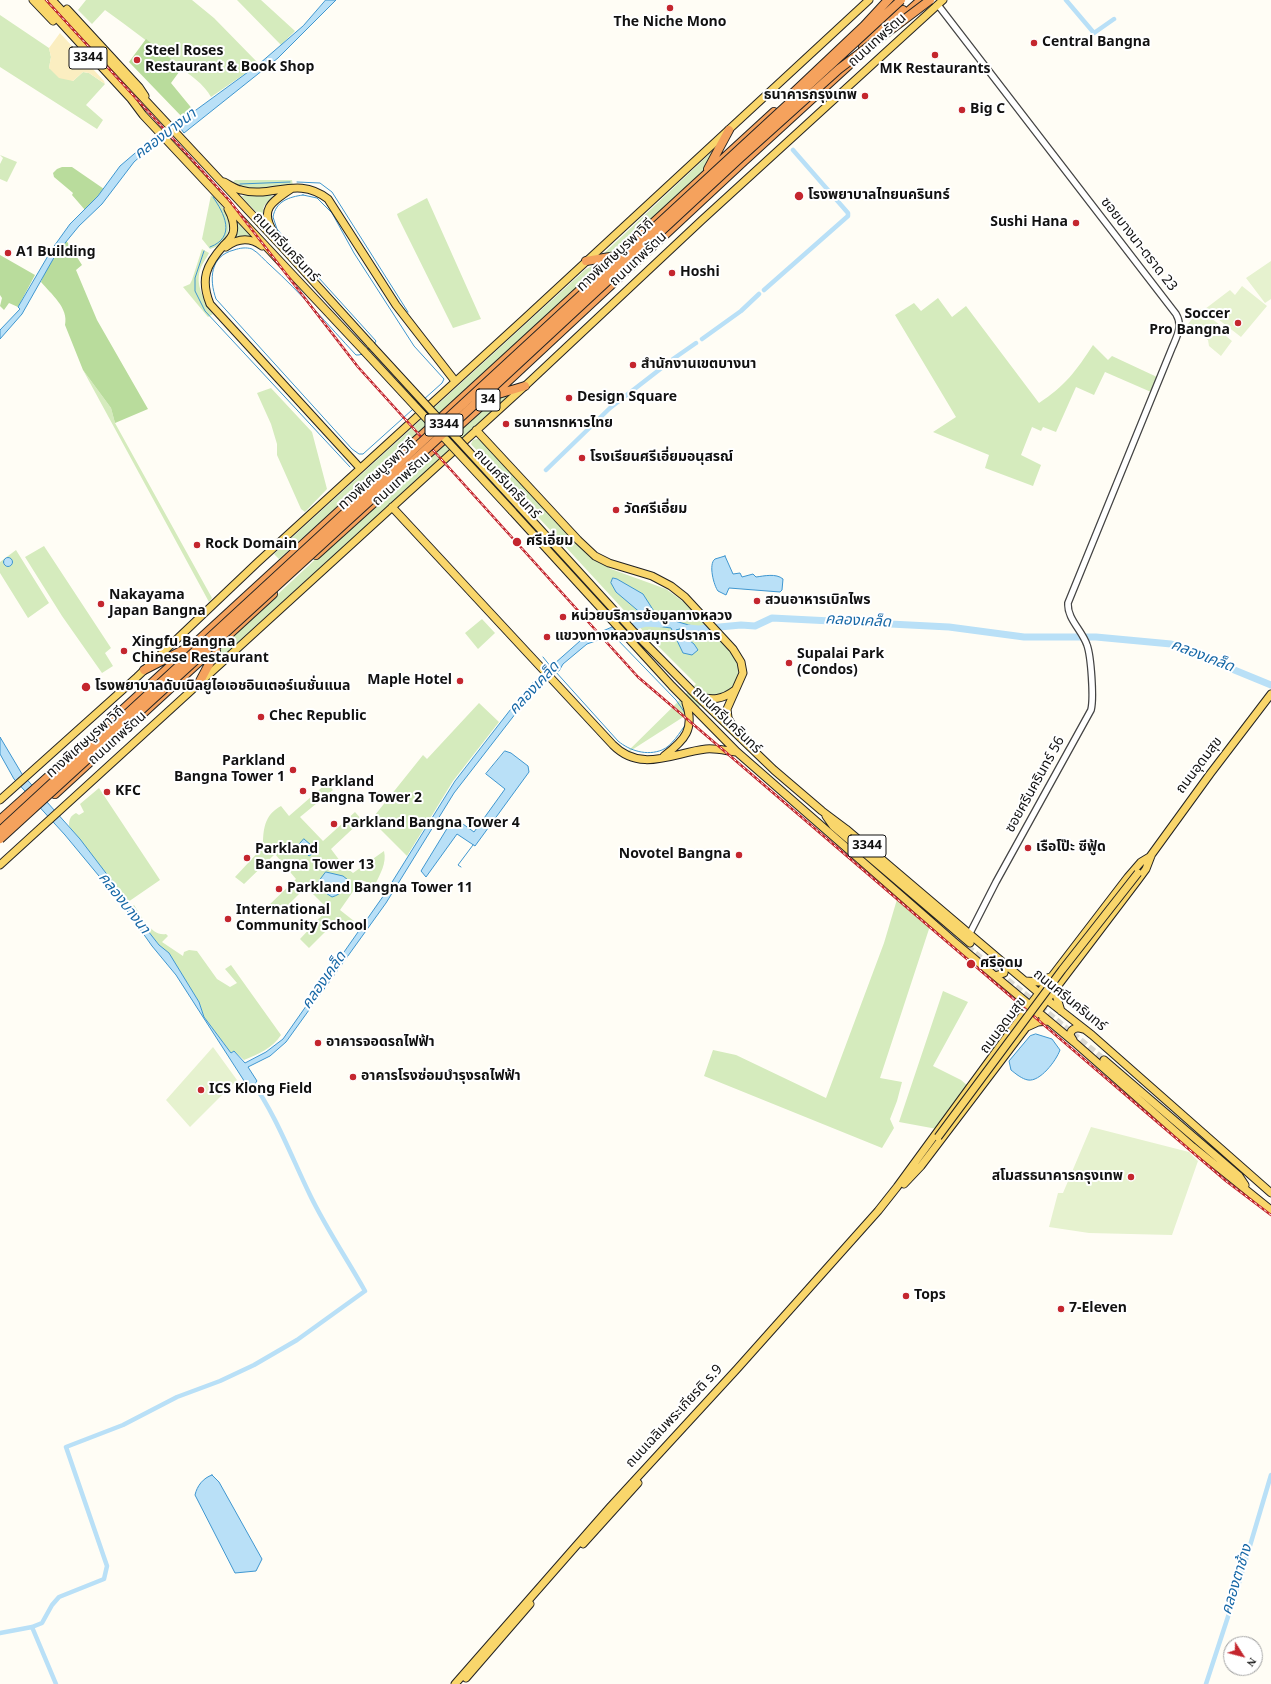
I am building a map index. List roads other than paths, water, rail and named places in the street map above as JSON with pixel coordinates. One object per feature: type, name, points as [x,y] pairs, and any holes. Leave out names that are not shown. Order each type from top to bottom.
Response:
[{"type":"highway","points":[[0,825],[432,429],[807,81],[864,26],[888,0]]},
{"type":"highway","name":"ถนนเทพรัตน","points":[[0,820],[895,0]]},
{"type":"highway","name":"ทางพิเศษบูรพาวิถี","points":[[0,831],[901,0]]},
{"type":"highway","name":"ทางพิเศษบูรพาวิถี","points":[[0,839],[434,442],[740,158],[914,0]]},
{"type":"highway","name":"ถนนเทพรัตน","points":[[0,843],[492,396],[744,161],[921,0]]},
{"type":"highway","points":[[839,69],[930,0]]},
{"type":"highway","points":[[703,176],[729,130]]},
{"type":"highway","points":[[586,261],[617,256]]},
{"type":"highway","points":[[492,396],[525,386]]},
{"type":"highway","points":[[199,683],[220,643]]},
{"type":"highway","points":[[144,670],[192,645]]},
{"type":"main road","name":"ถนนศรีนครินทร์","points":[[33,0],[126,100],[144,115]]},
{"type":"main road","name":"ถนนศรีนครินทร์","points":[[40,0],[159,132],[364,351],[634,632],[736,735],[822,811],[846,829],[1046,1000],[1083,1029],[1271,1192]]},
{"type":"main road","name":"ถนนศรีนครินทร์","points":[[52,0],[93,46],[285,250],[371,345],[515,508],[622,633],[685,700],[737,752],[825,828],[834,838],[987,970],[1074,1042],[1193,1147],[1271,1210]]},
{"type":"main road","name":"ถนนศรีนครินทร์","points":[[58,0],[139,87],[153,108]]},
{"type":"main road","name":"34","points":[[0,802],[360,468],[869,0]]},
{"type":"main road","name":"ถนนเทพรัตน","points":[[0,865],[60,808],[525,386],[702,220],[940,2]]},
{"type":"main road","points":[[217,177],[242,191],[251,192],[304,188],[318,192],[328,199],[396,305],[456,381]]},
{"type":"main road","points":[[285,250],[269,225],[266,214],[269,206],[275,199],[293,188]]},
{"type":"main road","points":[[225,203],[232,216],[233,233],[230,239],[211,261],[206,275],[205,286],[210,304],[360,468]]},
{"type":"main road","points":[[218,252],[231,243],[246,239],[259,244],[273,254]]},
{"type":"main road","points":[[476,430],[578,540],[595,556],[609,563],[652,576],[671,586],[733,649],[741,662],[743,674],[730,701],[727,714],[736,735]]},
{"type":"main road","points":[[392,507],[613,745],[624,755],[633,759],[642,760],[708,749],[737,752]]},
{"type":"main road","points":[[697,696],[719,699],[736,689]]},
{"type":"main road","name":"ถนนอุดมสุข","points":[[938,1137],[1043,995],[1151,856],[1210,774],[1270,695]]},
{"type":"main road","points":[[661,758],[672,750],[689,730],[691,722],[685,700]]},
{"type":"main road","name":"ถนนศรีนครินทร์","points":[[822,811],[833,826],[968,945],[836,834],[825,828]]},
{"type":"main road","points":[[0,859],[29,838]]},
{"type":"main road","name":"ถนนอุดมสุข","points":[[1030,1005],[1128,877],[1141,862],[1151,856]]},
{"type":"main road","name":"ถนนอุดมสุข","points":[[1037,1011],[1146,869],[1151,856]]},
{"type":"main road","points":[[1076,946],[1076,952],[1082,951]]},
{"type":"main road","points":[[995,976],[1004,973],[1005,964]]},
{"type":"main road","points":[[1024,980],[1039,982],[1053,974]]},
{"type":"main road","points":[[1057,985],[1056,995],[1061,1011]]},
{"type":"main road","points":[[1019,1020],[1022,1010],[1020,997]]},
{"type":"main road","name":"ถนนเฉลิมพระเกียรติ ร.9","points":[[856,1239],[913,1165],[1030,1005]]},
{"type":"main road","name":"ถนนเฉลิมพระเกียรติ ร.9","points":[[461,1684],[535,1597],[921,1166],[1037,1011]]},
{"type":"main road","points":[[1025,1028],[1032,1024],[1048,1021]]},
{"type":"main road","points":[[1074,1042],[1070,1035],[1071,1032],[1076,1028],[1083,1029]]},
{"type":"main road","points":[[1007,1036],[1015,1034],[1014,1042]]},
{"type":"main road","name":"ถนนศรีนครินทร์","points":[[1251,1194],[1239,1176],[1105,1058],[1242,1173],[1260,1183]]},
{"type":"main road","name":"ถนนเฉลิมพระเกียรติ ร.9","points":[[909,1178],[938,1137]]},
{"type":"main road","name":"ถนนเฉลิมพระเกียรติ ร.9","points":[[913,1165],[926,1152]]},
{"type":"main road","name":"ถนนเฉลิมพระเกียรติ ร.9","points":[[455,1684],[611,1506],[754,1353]]},
{"type":"street","name":"ซอยบางนา-ตราด 23","points":[[940,2],[1179,320],[1178,332],[1172,348],[1068,603],[1069,613],[1085,641]]},
{"type":"street","name":"ซอยศรีนครินทร์ 56","points":[[970,935],[996,882],[1091,710],[1092,700],[1089,651],[1085,641]]},
{"type":"water","name":"คลองบางนา","points":[[326,0],[336,0],[278,58],[184,133],[181,129],[144,153],[134,162],[102,204],[79,226],[56,254],[22,314],[0,339],[0,330],[20,309],[18,307],[52,249],[70,224],[98,196],[120,166],[141,148],[159,137],[259,64],[303,26]]},
{"type":"water","points":[[725,556],[733,574],[740,573],[742,577],[753,574],[756,577],[770,575],[777,576],[783,579],[782,590],[780,592],[729,588],[726,595],[718,591],[713,580],[712,565],[715,559]]},
{"type":"water","points":[[8,557],[13,562],[8,567],[3,562]]},
{"type":"water","points":[[613,578],[643,594],[657,616],[696,627],[702,631],[698,636],[683,628],[676,630],[694,644],[698,650],[692,655],[683,653],[671,628],[656,626],[616,592],[611,583]]},
{"type":"water","name":"คลองบางนา","points":[[613,627],[618,633],[587,644],[563,664],[559,671],[557,671],[533,691],[454,793],[386,903],[286,1042],[270,1056],[248,1067],[257,1081],[250,1090],[176,975],[152,946],[123,905],[65,835],[14,779],[0,754],[0,737],[22,774],[80,839],[128,902],[130,908],[159,945],[169,953],[199,1002],[204,1017],[231,1053],[234,1051],[245,1063],[266,1052],[283,1039],[384,895],[455,781],[528,687],[580,641]]},
{"type":"water","points":[[505,751],[511,753],[528,766],[529,772],[475,846],[457,834],[426,877],[421,871],[451,822],[456,819],[474,832],[505,789],[486,774]]},
{"type":"water","points":[[304,839],[311,845],[318,848],[318,850],[309,856],[298,846]]},
{"type":"water","points":[[326,872],[343,876],[348,880],[342,891],[332,897],[318,888],[319,881]]},
{"type":"water","points":[[1036,1034],[1052,1039],[1060,1050],[1055,1060],[1047,1070],[1038,1078],[1028,1080],[1011,1070],[1009,1061],[1030,1036]]},
{"type":"water","points":[[212,1475],[219,1482],[262,1559],[256,1571],[235,1573],[195,1495],[197,1488],[201,1483]]},
{"type":"waterway","points":[[1066,0],[1094,33],[1114,19]]},
{"type":"waterway","points":[[764,290],[848,216],[848,213],[793,150]]},
{"type":"waterway","points":[[240,184],[290,182]]},
{"type":"waterway","points":[[297,182],[320,183],[332,192],[408,312]]},
{"type":"waterway","points":[[303,195],[317,198],[332,213],[354,253],[414,346],[444,379],[442,383],[363,454],[359,454],[352,449],[216,299],[212,284],[213,269],[220,257],[236,249],[252,249],[293,287],[356,355],[365,353],[373,346],[376,341],[299,256],[277,229],[273,217],[277,207],[288,199],[303,195]]},
{"type":"waterway","points":[[210,247],[218,243],[226,231],[224,217],[213,197]]},
{"type":"waterway","points":[[204,251],[195,278],[195,291],[205,311],[350,467]]},
{"type":"waterway","points":[[702,339],[741,311],[759,294]]},
{"type":"waterway","points":[[673,359],[696,343]]},
{"type":"waterway","points":[[546,470],[610,408],[668,363]]},
{"type":"waterway","name":"คลองเคล็ด","points":[[689,628],[698,629],[741,625],[755,626],[772,618],[949,627],[1024,637],[1096,637],[1171,644],[1271,685]]},
{"type":"waterway","name":"คลองเคล็ด","points":[[615,631],[646,623],[661,624]]},
{"type":"waterway","points":[[613,635],[676,700],[685,713]]},
{"type":"waterway","points":[[543,657],[551,667]]},
{"type":"waterway","points":[[555,671],[618,741],[633,750],[650,753],[662,750],[672,742],[686,724]]},
{"type":"waterway","points":[[461,867],[458,865],[473,845]]},
{"type":"waterway","points":[[0,1633],[32,1627],[42,1623],[52,1605],[59,1597],[104,1579],[107,1566],[66,1447],[123,1425],[177,1397],[220,1381],[254,1365],[297,1340],[365,1291],[316,1207],[276,1121],[251,1080]]},
{"type":"waterway","name":"คลองตาช้าง","points":[[1206,1684],[1238,1586],[1271,1475]]},
{"type":"waterway","points":[[32,1627],[56,1684]]},
{"type":"tunnel","points":[[967,947],[1104,1060]]},
{"type":"railway","points":[[46,0],[229,200],[358,367],[638,677],[1226,1181],[1271,1215]]},
{"type":"place","name":"The Niche Mono","points":[[670,8]]},
{"type":"place","name":"Central Bangna","points":[[1034,43]]},
{"type":"place","name":"MK Restaurants","points":[[935,55]]},
{"type":"place","name":"Steel Roses Restaurant & Book Shop","points":[[137,60]]},
{"type":"place","name":"ธนาคารกรุงเทพ","points":[[865,96]]},
{"type":"place","name":"Big C","points":[[962,110]]},
{"type":"place","name":"โรงพยาบาลไทยนครินทร์","points":[[799,196]]},
{"type":"place","name":"Sushi Hana","points":[[1076,223]]},
{"type":"place","name":"A1 Building","points":[[8,253]]},
{"type":"place","name":"Hoshi","points":[[672,273]]},
{"type":"place","name":"Soccer Pro Bangna","points":[[1238,323]]},
{"type":"place","name":"สำนักงานเขตบางนา","points":[[633,365]]},
{"type":"place","name":"Design Square","points":[[569,398]]},
{"type":"place","name":"ธนาคารทหารไทย","points":[[506,424]]},
{"type":"place","name":"โรงเรียนศรีเอี่ยมอนุสรณ์","points":[[582,458]]},
{"type":"place","name":"วัดศรีเอี่ยม","points":[[616,510]]},
{"type":"place","name":"ศรีเอี่ยม","points":[[517,542]]},
{"type":"place","name":"Rock Domain","points":[[197,545]]},
{"type":"place","name":"สวนอาหารเบิกไพร","points":[[757,601]]},
{"type":"place","name":"Nakayama Japan Bangna","points":[[101,604]]},
{"type":"place","name":"หน่วยบริการข้อมูลทางหลวง","points":[[563,617]]},
{"type":"place","name":"แขวงทางหลวงสมุทรปราการ","points":[[547,637]]},
{"type":"place","name":"Xingfu Bangna Chinese Restaurant","points":[[124,651]]},
{"type":"place","name":"Supalai Park (Condos)","points":[[789,663]]},
{"type":"place","name":"Maple Hotel","points":[[460,681]]},
{"type":"place","name":"โรงพยาบาลดับเบิลยูไอเอชอินเตอร์เนชั่นแนล","points":[[86,687]]},
{"type":"place","name":"Chec Republic","points":[[261,717]]},
{"type":"place","name":"Parkland Bangna Tower 1","points":[[293,770]]},
{"type":"place","name":"Parkland Bangna Tower 2","points":[[303,791]]},
{"type":"place","name":"KFC","points":[[107,792]]},
{"type":"place","name":"Parkland Bangna Tower 4","points":[[334,824]]},
{"type":"place","name":"เรือโป๊ะ ซีฟู้ด","points":[[1028,848]]},
{"type":"place","name":"Novotel Bangna","points":[[739,855]]},
{"type":"place","name":"Parkland Bangna Tower 13","points":[[247,858]]},
{"type":"place","name":"Parkland Bangna Tower 11","points":[[279,889]]},
{"type":"place","name":"International Community School","points":[[228,919]]},
{"type":"place","name":"ศรีอุดม","points":[[971,964]]},
{"type":"place","name":"อาคารจอดรถไฟฟ้า","points":[[318,1043]]},
{"type":"place","name":"อาคารโรงซ่อมบำรุงรถไฟฟ้า","points":[[353,1077]]},
{"type":"place","name":"ICS Klong Field","points":[[201,1090]]},
{"type":"place","name":"สโมสรธนาคารกรุงเทพ","points":[[1131,1177]]},
{"type":"place","name":"Tops","points":[[906,1296]]},
{"type":"place","name":"7-Eleven","points":[[1061,1309]]}]
